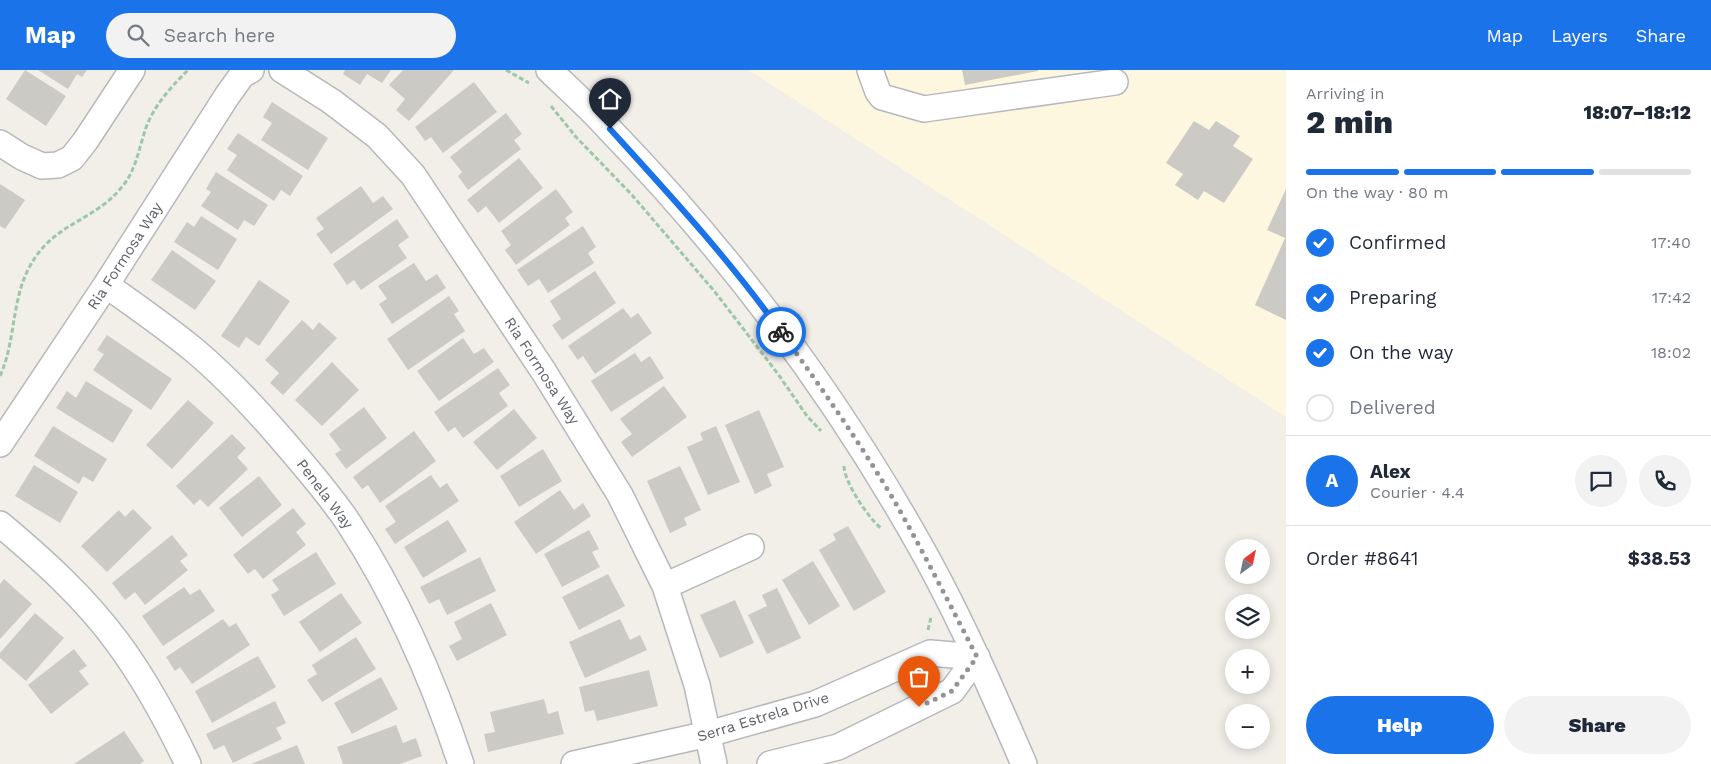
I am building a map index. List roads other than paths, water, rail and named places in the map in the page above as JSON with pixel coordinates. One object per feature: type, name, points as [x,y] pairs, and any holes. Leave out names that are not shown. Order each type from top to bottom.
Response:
[{"type":"street","points":[[0,143],[22,158],[42,166],[58,165],[72,158],[132,70]]},
{"type":"street","name":"Ria Formosa Way","points":[[0,444],[106,285],[227,96],[242,75],[251,70]]},
{"type":"street","name":"Ria Formosa Way","points":[[282,70],[331,101],[377,136],[413,175],[544,372],[620,495],[665,586],[697,685],[714,764]]},
{"type":"street","points":[[870,70],[878,92],[882,97],[924,109],[1115,82]]},
{"type":"street","points":[[540,77],[610,129],[669,193],[724,258],[775,323],[845,423],[894,501],[977,657],[1024,764]]},
{"type":"street","name":"Penela Way","points":[[106,285],[150,316],[202,358],[256,410],[330,497],[382,576],[418,648],[461,764]]},
{"type":"street","points":[[0,524],[84,602],[118,643],[163,711],[188,764]]},
{"type":"street","points":[[665,586],[751,547]]},
{"type":"street","name":"Serra Estrela Drive","points":[[574,764],[708,734],[815,704],[930,653],[977,657]]},
{"type":"street","points":[[770,764],[838,747],[952,691],[977,657]]}]
